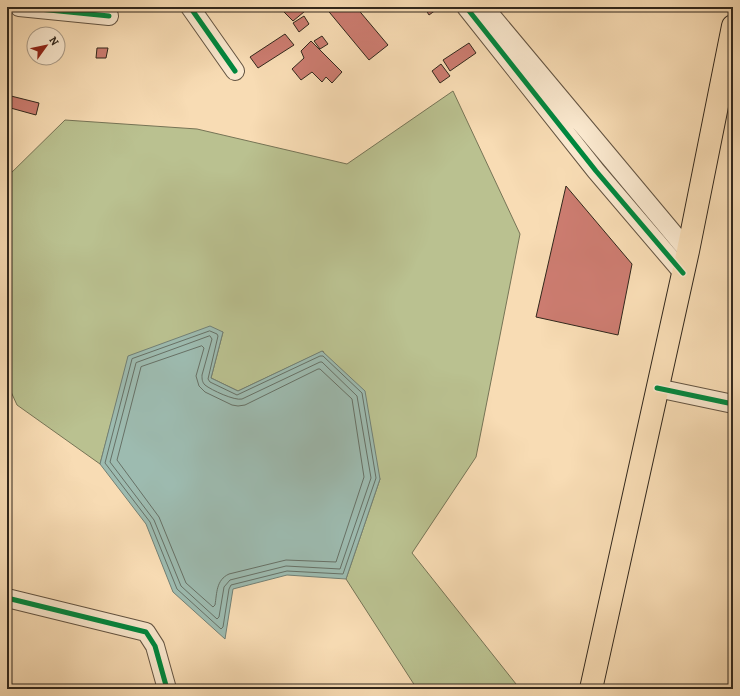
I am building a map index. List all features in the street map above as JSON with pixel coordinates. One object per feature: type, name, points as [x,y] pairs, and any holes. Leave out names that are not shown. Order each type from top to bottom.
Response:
[{"type":"highway","points":[[591,689],[688,251],[733,26]]},
{"type":"street","points":[[19,7],[109,16]]},
{"type":"street","points":[[190,7],[235,71]]},
{"type":"street","points":[[466,7],[596,171],[683,273]]},
{"type":"street","points":[[484,7],[688,251]]},
{"type":"street","points":[[658,388],[733,404]]},
{"type":"street","points":[[7,598],[146,632],[155,646],[167,689]]},
{"type":"green space","points":[[453,91],[520,234],[476,457],[412,553],[520,689],[417,689],[346,579],[380,479],[323,351],[238,391],[211,378],[223,332],[129,356],[100,464],[17,405],[7,383],[7,177],[65,120],[197,129],[347,164]]},
{"type":"water","points":[[210,326],[223,332],[211,378],[238,391],[322,351],[365,391],[380,479],[346,579],[287,575],[233,589],[225,639],[173,592],[146,524],[100,464],[128,356]]},
{"type":"building","points":[[284,7],[310,7],[293,21],[281,9]]},
{"type":"building","points":[[325,7],[356,7],[388,45],[369,60]]},
{"type":"building","points":[[424,7],[440,7],[429,15]]},
{"type":"building","points":[[304,16],[309,24],[299,32],[293,23]]},
{"type":"building","points":[[285,34],[294,45],[258,68],[250,57]]},
{"type":"building","points":[[322,36],[328,44],[320,49],[314,41]]},
{"type":"building","points":[[311,41],[342,72],[332,83],[326,77],[322,82],[312,72],[301,80],[292,69],[304,58],[301,51]]},
{"type":"building","points":[[469,43],[476,53],[450,71],[443,60]]},
{"type":"building","points":[[97,48],[108,48],[106,58],[96,58]]},
{"type":"building","points":[[441,64],[450,76],[440,83],[432,71]]},
{"type":"building","points":[[7,95],[39,103],[36,115],[7,107]]},
{"type":"building","points":[[566,186],[632,264],[618,335],[536,317]]},
{"type":"cycle path","points":[[19,7],[109,16]]},
{"type":"cycle path","points":[[190,7],[235,71]]},
{"type":"cycle path","points":[[466,7],[596,171],[683,273]]},
{"type":"cycle path","points":[[657,388],[733,404]]},
{"type":"cycle path","points":[[7,598],[146,632],[155,646],[167,689]]}]
